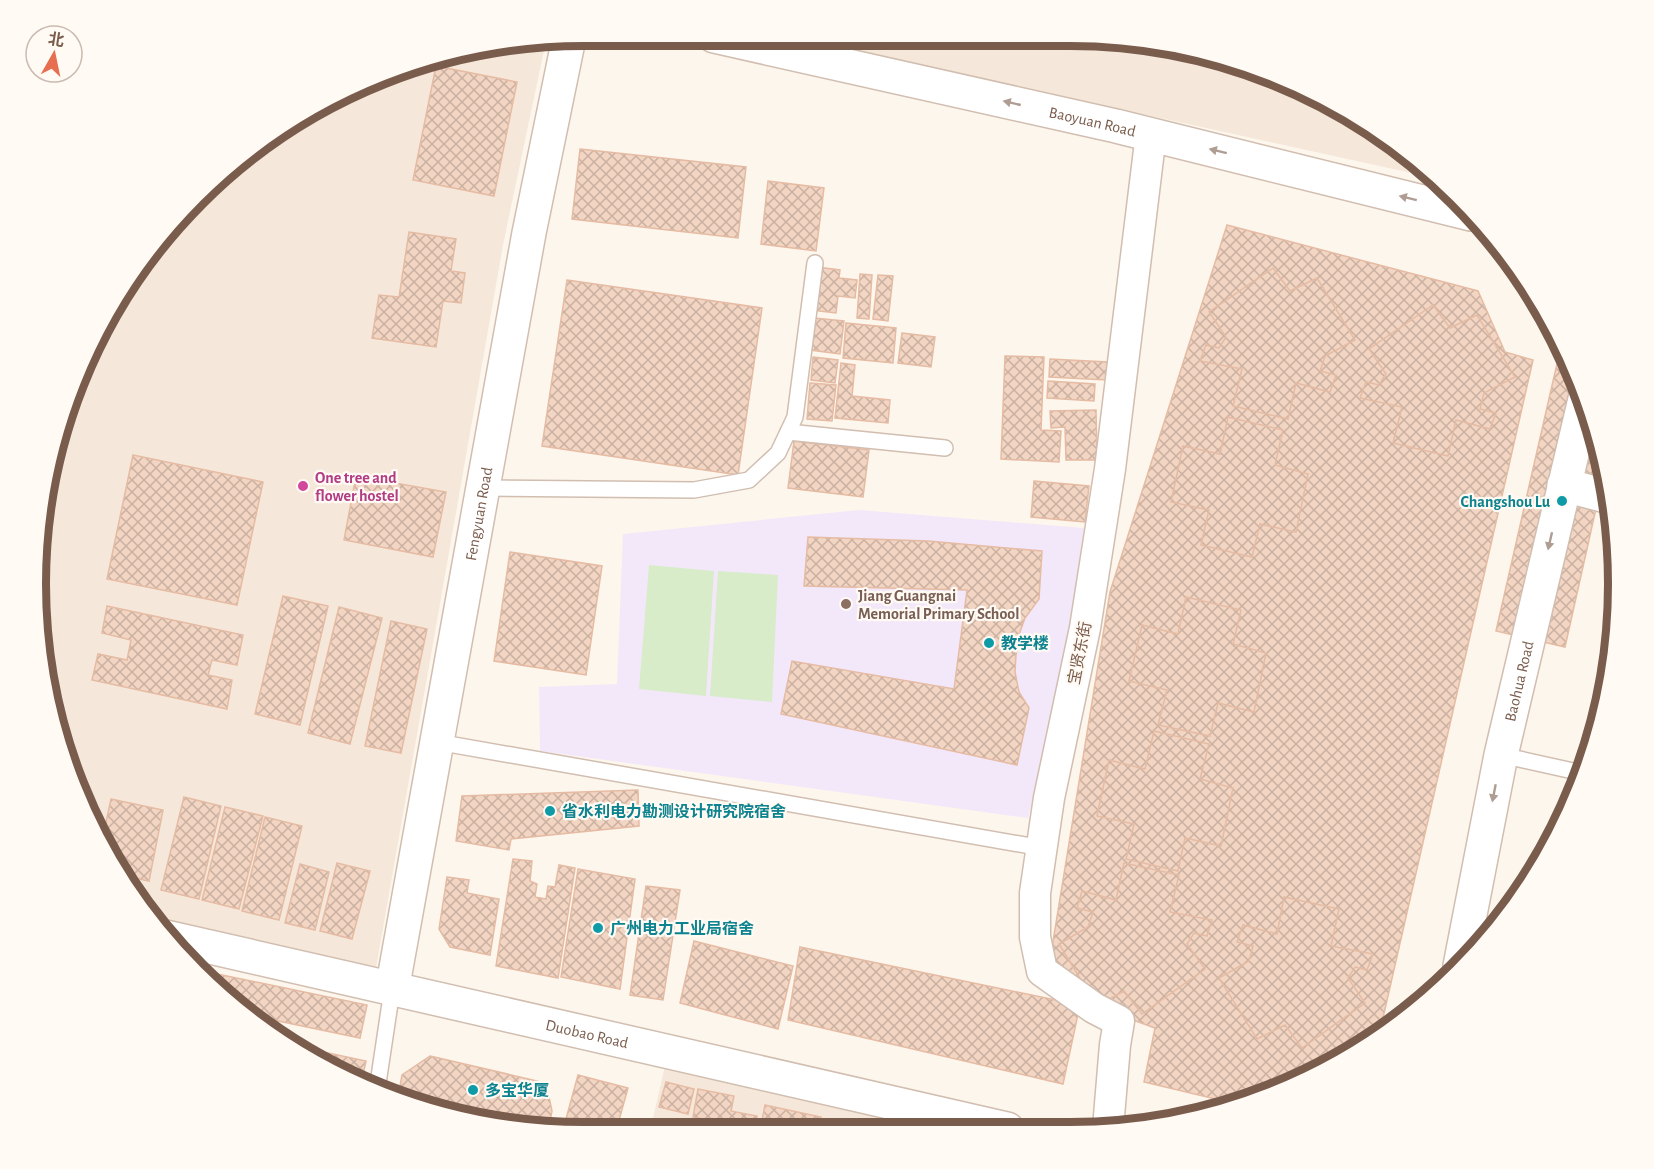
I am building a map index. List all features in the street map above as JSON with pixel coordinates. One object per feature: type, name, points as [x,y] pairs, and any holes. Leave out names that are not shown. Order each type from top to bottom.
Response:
[{"type":"street","name":"Baoyuan Road","points":[[759,46],[1151,134],[1456,210]]},
{"type":"street","name":"Fengyuan Road","points":[[392,990],[529,233],[567,47]]},
{"type":"street","name":"宝贤东街","points":[[1109,1121],[1119,1021],[1094,1008],[1042,970],[1035,937],[1035,893],[1049,798],[1085,628],[1110,469],[1151,134]]},
{"type":"street","name":"Baohua Road","points":[[1463,951],[1501,755],[1581,417]]},
{"type":"street","points":[[1564,484],[1600,495]]},
{"type":"street","name":"Duobao Road","points":[[182,941],[976,1122]]},
{"type":"lane","points":[[483,488],[694,490],[749,480],[778,453],[795,417],[814,263]]},
{"type":"lane","points":[[788,432],[945,448]]},
{"type":"lane","points":[[437,742],[1042,848]]},
{"type":"lane","points":[[1501,755],[1574,771]]},
{"type":"lane","points":[[378,1082],[392,990]]},
{"type":"shaded area","points":[[833,46],[1070,46],[1140,51],[1174,57],[1242,75],[1307,102],[1368,137],[1417,174]]},
{"type":"shaded area","points":[[544,48],[503,245],[376,968],[163,919],[137,883],[119,854],[87,790],[65,724],[57,689],[51,655],[46,584],[51,514],[57,480],[65,445],[87,379],[119,316],[137,286],[180,230],[230,180],[286,137],[315,119],[379,87],[445,65],[514,51]]},
{"type":"shaded area","name":"Jiang Guangnai Memorial Primary School","points":[[859,510],[1084,528],[1062,674],[1028,818],[540,751],[539,687],[617,684],[623,534]]},
{"type":"shaded area","points":[[665,1066],[912,1122],[652,1122]]},
{"type":"green space","points":[[649,565],[714,571],[706,696],[639,689]]},
{"type":"green space","points":[[718,571],[778,575],[772,702],[710,696]]},
{"type":"building","points":[[436,68],[517,82],[494,196],[413,180]]},
{"type":"building","points":[[580,149],[746,167],[738,238],[572,219]]},
{"type":"building","points":[[768,181],[824,188],[816,251],[761,244]]},
{"type":"building","points":[[1227,225],[1478,291],[1505,352],[1533,360],[1382,1022],[1307,1067],[1275,1082],[1221,1100],[1144,1082],[1155,1028],[1097,1007],[1049,966],[1110,592]]},
{"type":"building","points":[[409,232],[456,239],[451,271],[465,273],[461,303],[443,301],[436,347],[372,338],[379,295],[399,297]]},
{"type":"building","points":[[817,267],[840,270],[839,278],[857,280],[855,298],[838,296],[836,313],[811,310]]},
{"type":"building","points":[[1273,268],[1290,291],[1317,278],[1355,340],[1325,356],[1320,371],[1336,375],[1330,392],[1296,383],[1288,419],[1233,406],[1242,369],[1200,361],[1206,345],[1219,348],[1226,337],[1209,312]]},
{"type":"building","points":[[860,274],[872,275],[869,319],[857,318]]},
{"type":"building","points":[[878,275],[893,276],[888,321],[873,319]]},
{"type":"building","points":[[567,280],[762,308],[738,475],[542,446]]},
{"type":"building","points":[[1433,305],[1450,328],[1477,315],[1515,377],[1484,393],[1480,409],[1496,413],[1490,429],[1456,420],[1448,456],[1393,443],[1402,407],[1360,398],[1366,382],[1379,385],[1386,374],[1369,349]]},
{"type":"building","points":[[814,318],[844,321],[840,354],[810,350]]},
{"type":"building","points":[[846,323],[896,328],[893,363],[843,358]]},
{"type":"building","points":[[902,333],[935,337],[931,367],[898,363]]},
{"type":"building","points":[[1005,356],[1044,357],[1041,430],[1061,431],[1059,462],[1001,459]]},
{"type":"building","points":[[813,357],[838,360],[835,383],[811,380]]},
{"type":"building","points":[[1050,359],[1108,362],[1107,380],[1049,377]]},
{"type":"building","name":"Changshou Lu","points":[[1558,360],[1579,412],[1599,494],[1565,647],[1496,631]]},
{"type":"building","points":[[841,363],[855,365],[852,396],[890,400],[888,423],[835,418]]},
{"type":"building","points":[[1048,381],[1095,384],[1094,401],[1047,398]]},
{"type":"building","points":[[810,383],[836,385],[832,421],[807,419]]},
{"type":"building","points":[[1096,410],[1097,460],[1066,460],[1065,427],[1051,428],[1050,411]]},
{"type":"building","points":[[1228,417],[1283,430],[1275,465],[1308,474],[1296,532],[1260,524],[1252,557],[1201,545],[1209,510],[1171,502],[1183,446],[1220,454]]},
{"type":"building","points":[[794,441],[869,450],[863,497],[788,488]]},
{"type":"building","points":[[133,455],[263,482],[237,605],[107,579]]},
{"type":"building","points":[[356,476],[446,492],[433,557],[344,540]]},
{"type":"building","points":[[1034,481],[1089,486],[1085,522],[1031,517]]},
{"type":"building","name":"教学楼","points":[[808,537],[928,541],[1042,551],[1039,599],[1025,618],[1016,655],[1015,672],[1019,692],[1029,708],[1017,765],[781,714],[792,661],[954,689],[967,590],[804,586]]},
{"type":"building","points":[[510,552],[602,566],[586,675],[494,661]]},
{"type":"building","points":[[283,596],[328,606],[300,725],[255,714]]},
{"type":"building","points":[[1186,597],[1241,610],[1233,644],[1266,653],[1254,712],[1218,703],[1210,736],[1158,725],[1167,690],[1129,681],[1142,625],[1178,634]]},
{"type":"building","points":[[107,606],[243,635],[237,665],[212,660],[208,675],[232,680],[227,709],[92,680],[98,654],[127,660],[131,640],[102,633]]},
{"type":"building","points":[[339,607],[382,618],[350,744],[308,733]]},
{"type":"building","points":[[391,621],[427,629],[401,753],[365,746]]},
{"type":"building","points":[[1154,731],[1209,744],[1200,779],[1233,788],[1221,846],[1185,838],[1178,871],[1126,859],[1134,824],[1097,816],[1109,760],[1145,769]]},
{"type":"building","name":"省水利电力勘测设计研究院宿舍","points":[[638,790],[639,826],[511,839],[509,850],[456,841],[462,796]]},
{"type":"building","points":[[184,797],[221,806],[199,899],[161,890]]},
{"type":"building","points":[[111,799],[163,810],[149,881],[134,878],[105,827]]},
{"type":"building","points":[[225,807],[263,816],[239,909],[202,900]]},
{"type":"building","points":[[265,817],[302,826],[279,920],[242,911]]},
{"type":"building","points":[[513,859],[532,861],[530,881],[537,884],[535,897],[546,899],[548,886],[555,887],[559,865],[575,868],[558,978],[496,966]]},
{"type":"building","points":[[337,863],[370,871],[352,939],[320,931]]},
{"type":"building","points":[[1124,863],[1179,875],[1170,912],[1212,920],[1207,936],[1194,933],[1187,944],[1205,969],[1142,1014],[1124,991],[1097,1006],[1059,944],[1088,927],[1093,912],[1077,908],[1082,891],[1116,900]]},
{"type":"building","points":[[300,864],[329,872],[315,930],[285,923]]},
{"type":"building","name":"广州电力工业局宿舍","points":[[578,869],[635,879],[620,989],[561,977]]},
{"type":"building","points":[[447,877],[469,880],[467,893],[499,899],[490,955],[450,947],[439,929]]},
{"type":"building","points":[[646,886],[680,890],[663,1000],[630,995]]},
{"type":"building","points":[[1284,897],[1339,909],[1331,946],[1373,954],[1367,970],[1355,967],[1348,978],[1365,1003],[1302,1048],[1285,1025],[1257,1039],[1219,978],[1249,961],[1253,946],[1237,942],[1243,925],[1277,934]]},
{"type":"building","points":[[694,941],[793,966],[778,1029],[680,1003]]},
{"type":"building","points":[[800,947],[1080,1005],[1063,1084],[788,1020]]},
{"type":"building","points":[[213,973],[367,1005],[360,1038],[268,1019]]},
{"type":"building","points":[[315,1050],[366,1061],[363,1075]]},
{"type":"building","name":"多宝华厦","points":[[430,1056],[546,1083],[552,1111],[550,1121],[480,1112],[412,1094],[399,1089],[402,1075]]},
{"type":"building","points":[[578,1075],[628,1088],[619,1122],[578,1122],[566,1119]]},
{"type":"building","points":[[666,1082],[694,1089],[688,1114],[659,1107]]},
{"type":"building","points":[[698,1089],[734,1096],[731,1111],[757,1116],[756,1122],[719,1122],[693,1117]]},
{"type":"building","points":[[765,1105],[821,1117],[820,1122],[762,1122]]},
{"type":"place","name":"One tree and flower hostel","points":[[303,486]]},
{"type":"place","name":"Changshou Lu","points":[[1562,501]]},
{"type":"place","name":"Jiang Guangnai Memorial Primary School","points":[[846,604]]},
{"type":"place","name":"教学楼","points":[[989,643]]},
{"type":"place","name":"省水利电力勘测设计研究院宿舍","points":[[550,811]]},
{"type":"place","name":"广州电力工业局宿舍","points":[[598,928]]},
{"type":"place","name":"多宝华厦","points":[[473,1090]]}]
